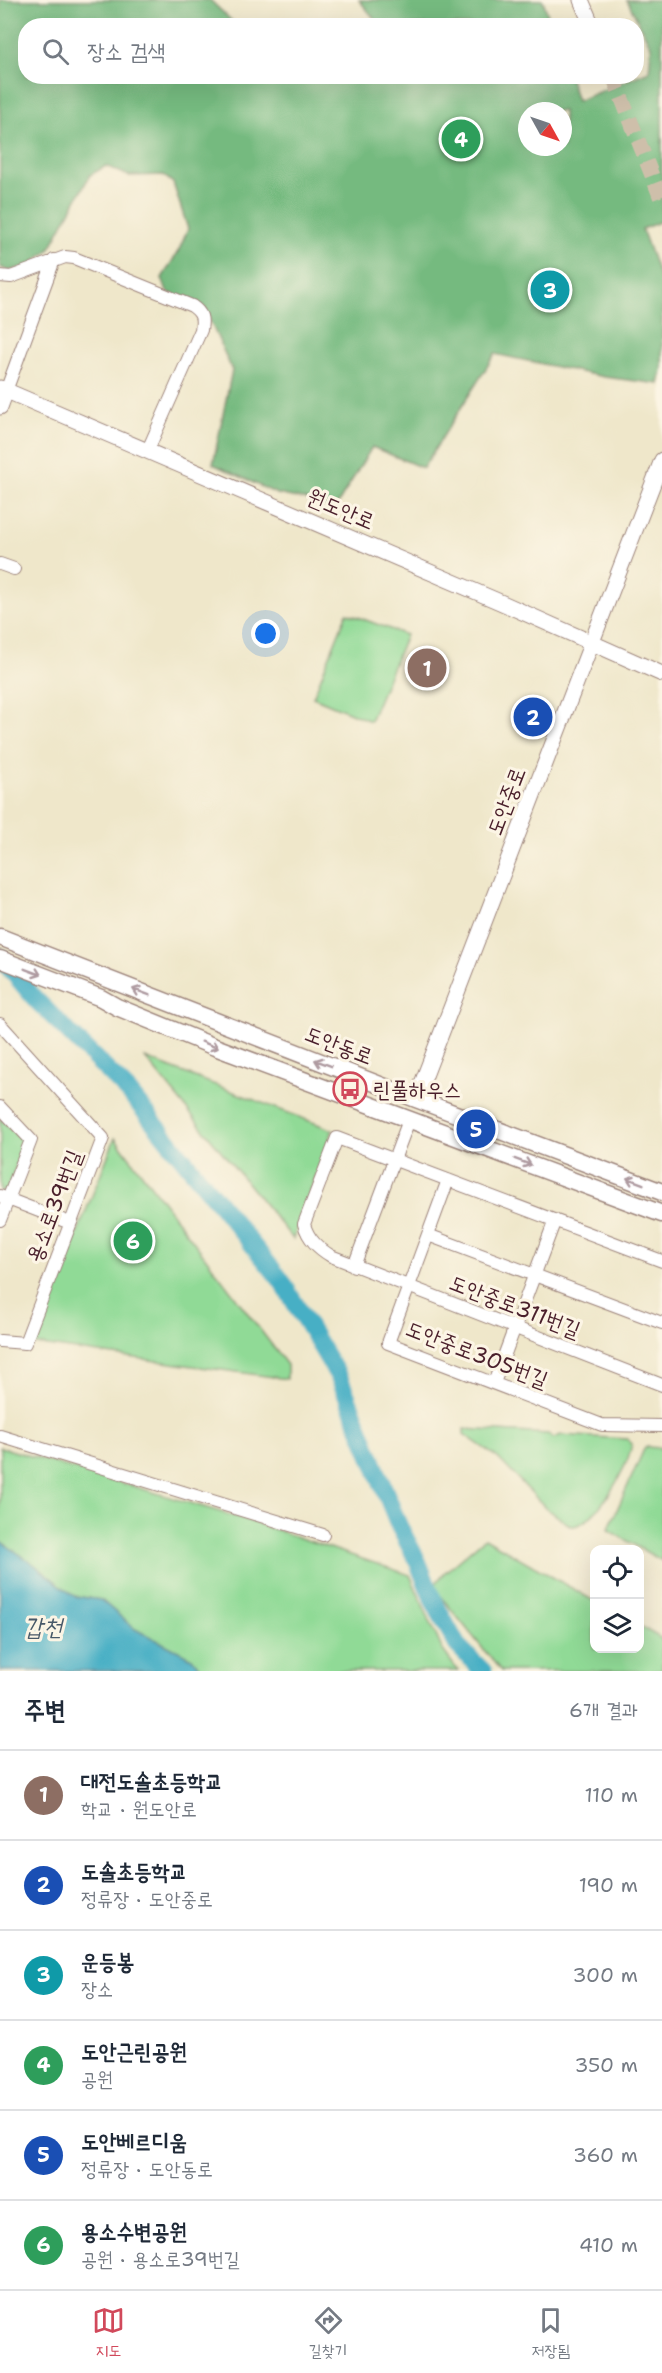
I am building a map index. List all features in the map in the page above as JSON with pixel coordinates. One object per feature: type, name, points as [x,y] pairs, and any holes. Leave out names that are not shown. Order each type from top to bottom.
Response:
[{"type":"main road","name":"도안동로","points":[[0,937],[662,1192]]},
{"type":"main road","name":"도안동로","points":[[0,959],[66,984],[214,1047],[662,1214]]},
{"type":"main road","name":"도안중로","points":[[409,1120],[416,1099]]},
{"type":"street","points":[[581,0],[589,18]]},
{"type":"street","points":[[0,276],[10,277],[54,260],[65,257],[74,258],[192,306],[200,312],[203,319],[201,330],[147,452]]},
{"type":"street","points":[[0,407],[3,389],[54,260]]},
{"type":"street","name":"원도안로","points":[[3,389],[662,674]]},
{"type":"street","name":"도안중로","points":[[416,1099],[662,460]]},
{"type":"street","points":[[0,564],[14,569]]},
{"type":"street","name":"용소로39번길","points":[[0,1024],[103,1138],[25,1343],[0,1341]]},
{"type":"street","points":[[0,1107],[31,1140],[4,1198],[0,1220]]},
{"type":"street","name":"도안중로","points":[[354,1266],[409,1120]]},
{"type":"street","points":[[354,1266],[320,1249],[307,1234],[304,1224],[337,1138],[662,1261]]},
{"type":"street","name":"도안중로305번길","points":[[448,1180],[388,1343],[602,1425],[662,1426]]},
{"type":"street","points":[[4,1198],[70,1223]]},
{"type":"street","points":[[494,1383],[555,1220]]},
{"type":"street","points":[[428,1235],[662,1323]]},
{"type":"street","name":"도안중로311번길","points":[[354,1266],[662,1385]]},
{"type":"street","points":[[0,1436],[323,1535]]},
{"type":"green space","points":[[0,0],[210,0],[229,18],[18,18],[18,84],[572,84],[577,101],[618,84],[644,84],[644,73],[649,71],[651,47],[644,33],[644,18],[636,18],[627,0],[662,0],[662,221],[642,229],[662,284],[662,369],[659,384],[604,377],[495,354],[423,468],[372,447],[334,510],[307,500],[277,494],[213,464],[232,370],[204,307],[167,292],[162,278],[179,250],[188,229],[173,183],[163,175],[129,176],[106,166],[90,175],[49,250],[30,265],[9,271],[0,267]]},
{"type":"green space","points":[[359,0],[543,0],[549,18],[374,18]]},
{"type":"green space","points":[[347,613],[406,635],[370,721],[313,697]]},
{"type":"green space","points":[[145,1058],[333,1130],[293,1239]]},
{"type":"green space","points":[[0,1118],[25,1143],[7,1190],[4,1192],[0,1190]]},
{"type":"green space","points":[[115,1138],[287,1365],[287,1379],[33,1344]]},
{"type":"green space","points":[[464,1429],[548,1434],[554,1438],[561,1435],[627,1439],[632,1444],[625,1466],[609,1494],[590,1517],[580,1524],[571,1526],[546,1508],[498,1458],[464,1434]]},
{"type":"green space","points":[[0,1447],[241,1518],[410,1575],[442,1649],[458,1671],[202,1671],[192,1658],[134,1629],[101,1600],[74,1596],[0,1541]]},
{"type":"green space","points":[[645,1447],[662,1448],[662,1561],[644,1551],[644,1545],[634,1545],[608,1530]]},
{"type":"green space","points":[[485,1538],[590,1599],[590,1653],[644,1653],[644,1628],[662,1639],[662,1671],[501,1671],[433,1587],[444,1573]]},
{"type":"water","name":"갑천","points":[[0,1541],[74,1596],[101,1600],[135,1629],[192,1658],[202,1671],[0,1671]]},
{"type":"waterway","points":[[0,957],[36,1000],[129,1092],[281,1280],[340,1379],[399,1526],[417,1560],[434,1602],[457,1645],[483,1671]]},
{"type":"tunnel","points":[[616,84],[662,201]]},
{"type":"place","name":"도안근린공원","points":[[461,139]]},
{"type":"place","name":"운등봉","points":[[550,290]]},
{"type":"place","name":"대전도솔초등학교","points":[[427,668]]},
{"type":"place","name":"도솔초등학교","points":[[533,717]]},
{"type":"place","name":"린풀하우스","points":[[350,1089]]},
{"type":"place","name":"도안베르디움","points":[[476,1129]]},
{"type":"place","name":"용소수변공원","points":[[133,1241]]}]
